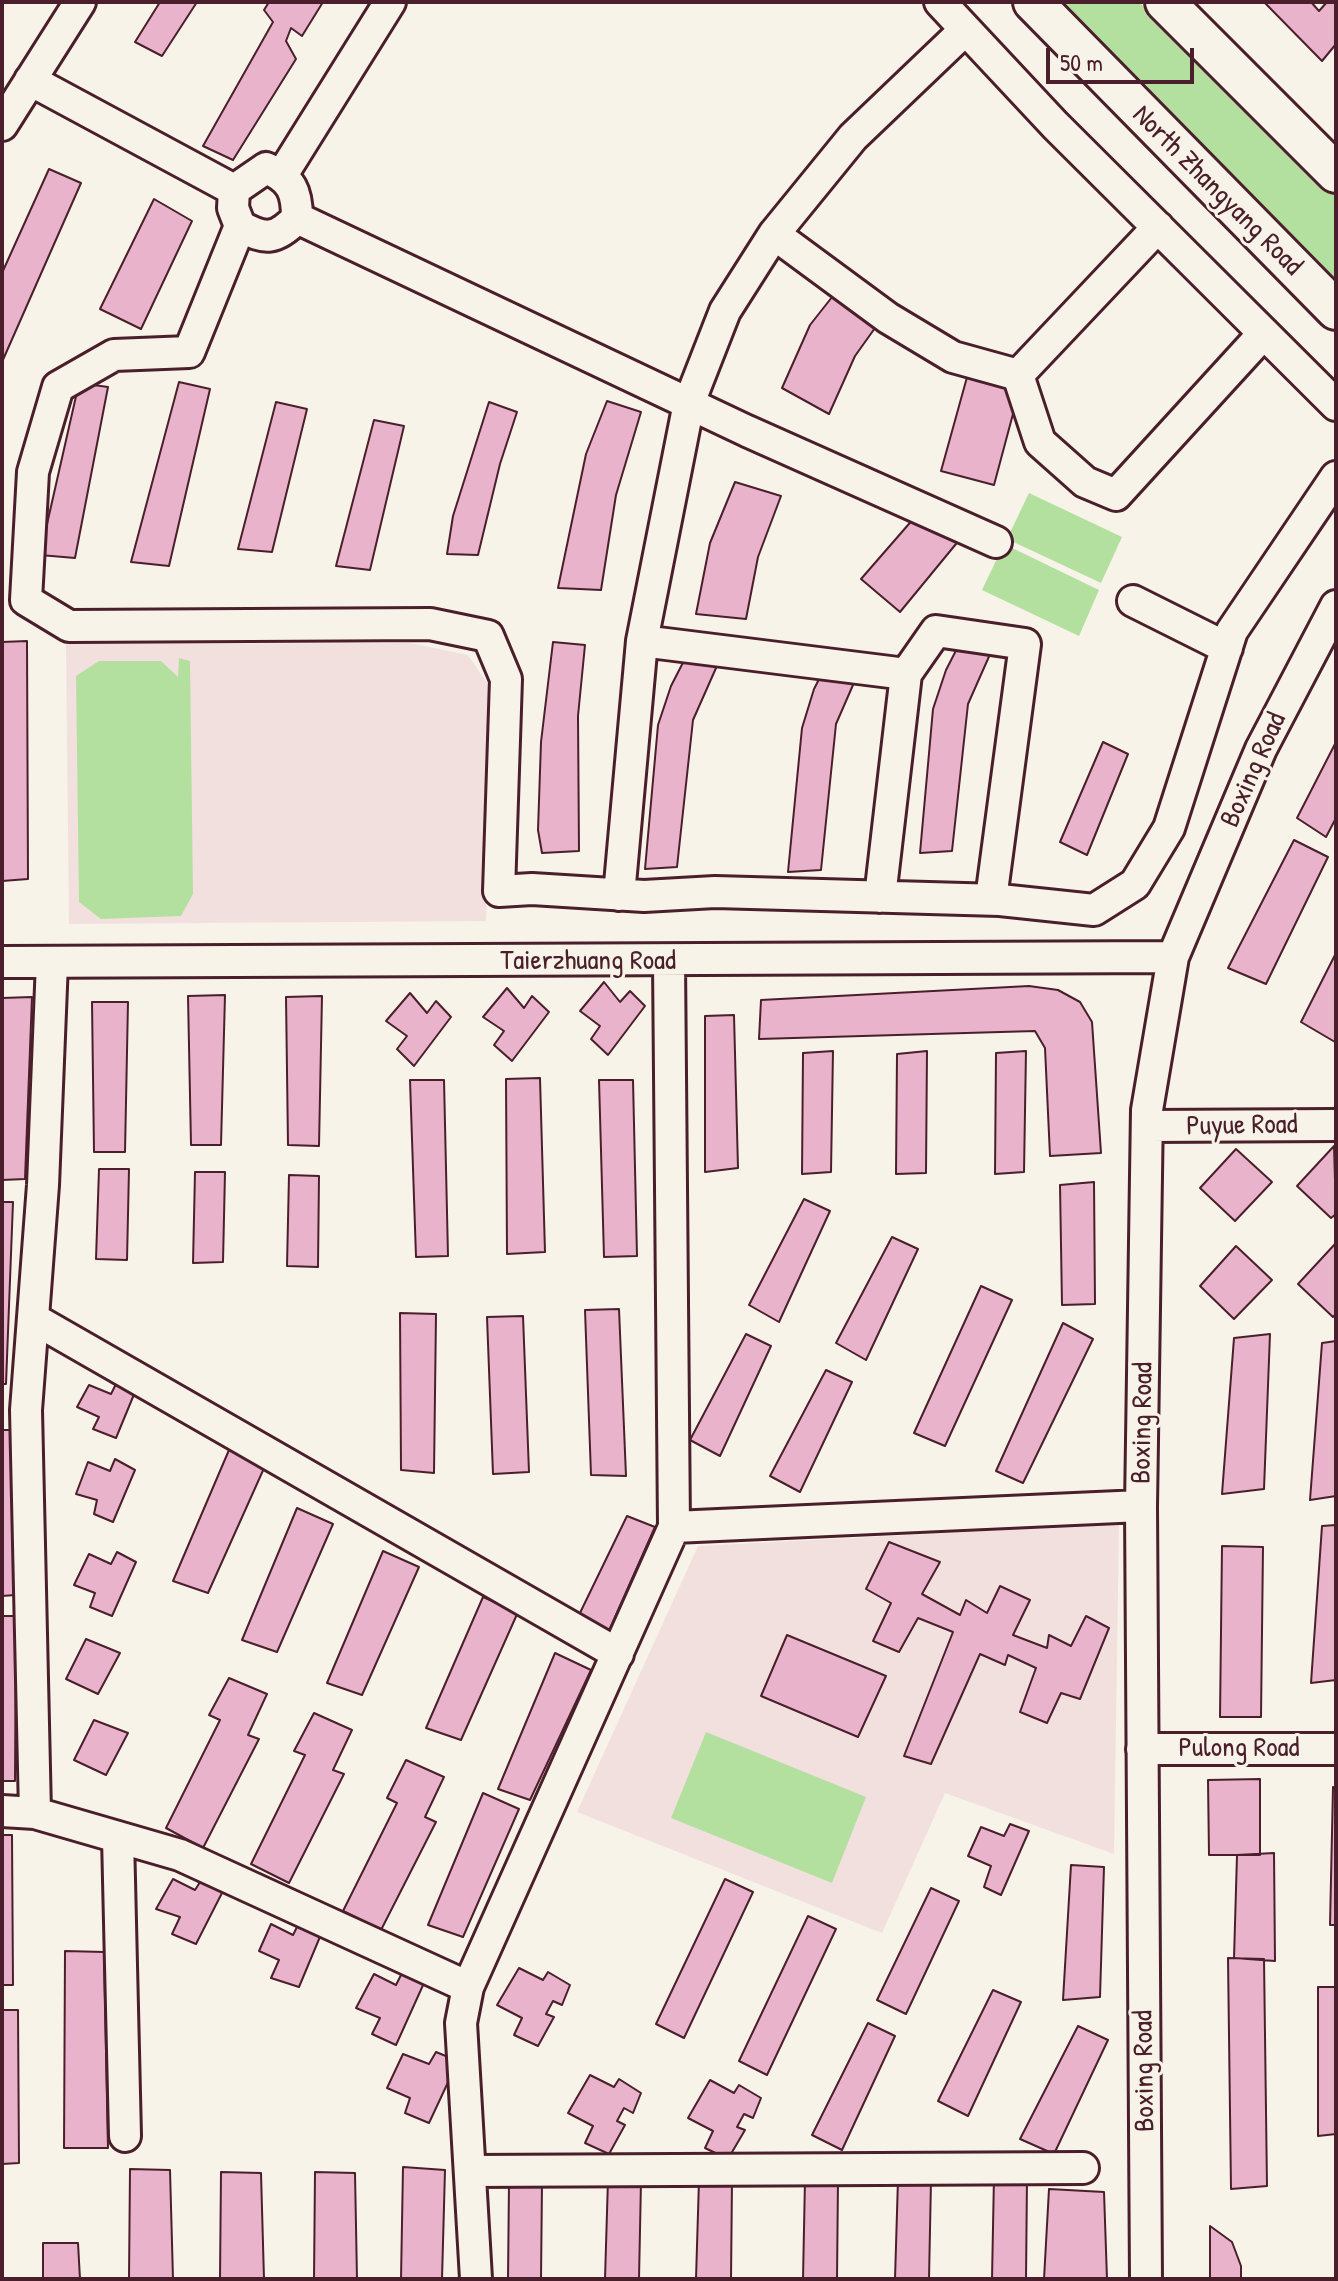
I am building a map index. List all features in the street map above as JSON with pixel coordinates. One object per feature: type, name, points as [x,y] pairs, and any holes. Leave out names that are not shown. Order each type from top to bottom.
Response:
[{"type":"main road","name":"North Zhangyang Road","points":[[1033,2],[1336,310]]},
{"type":"main road","points":[[1165,2],[1336,173]]},
{"type":"street","points":[[2,125],[80,2]]},
{"type":"street","points":[[282,175],[390,2]]},
{"type":"street","points":[[940,2],[1336,405]]},
{"type":"street","points":[[619,895],[642,641],[689,403],[725,311],[774,234],[853,137],[965,30]]},
{"type":"street","points":[[30,80],[234,190]]},
{"type":"street","points":[[266,168],[282,175],[297,193],[297,218],[283,233],[260,237],[240,226],[233,208],[234,190],[266,168]]},
{"type":"street","points":[[297,218],[689,403],[996,542]]},
{"type":"street","points":[[240,226],[189,352],[114,355],[58,387],[33,472],[26,600],[69,626],[430,624],[488,636],[506,679],[499,891],[532,889],[619,895],[715,892],[991,899],[1094,910],[1135,884],[1169,828],[1232,631],[1336,477]]},
{"type":"street","points":[[1018,375],[1158,227]]},
{"type":"street","points":[[774,234],[888,318],[953,357],[1018,375]]},
{"type":"street","points":[[1018,375],[1040,442],[1085,482],[1116,495],[1264,333]]},
{"type":"street","points":[[1133,601],[1227,648]]},
{"type":"street","name":"Boxing Road","points":[[1146,2279],[1141,1506],[1147,1110],[1173,957],[1261,749],[1336,606]]},
{"type":"street","points":[[880,897],[906,674],[936,631],[1025,644],[991,899]]},
{"type":"street","points":[[642,641],[906,674]]},
{"type":"street","name":"Taierzhuang Road","points":[[2,962],[1173,957]]},
{"type":"street","points":[[476,2279],[461,2023],[468,1987],[674,1527],[669,961]]},
{"type":"street","points":[[35,1813],[14,1409],[34,1319],[52,962]]},
{"type":"street","name":"Puyue Road","points":[[1148,1126],[1336,1125]]},
{"type":"street","points":[[34,1319],[618,1654]]},
{"type":"street","points":[[674,1527],[1141,1506]]},
{"type":"street","name":"Pulong Road","points":[[1142,1749],[1336,1749]]},
{"type":"street","points":[[2,1811],[35,1813],[180,1855],[468,1987]]},
{"type":"street","points":[[118,1837],[125,2136]]},
{"type":"street","points":[[472,2171],[1083,2168]]},
{"type":"shaded area","points":[[410,643],[468,655],[496,696],[486,921],[69,924],[66,644]]},
{"type":"shaded area","points":[[1119,1524],[1114,1854],[945,1793],[882,1933],[577,1812],[698,1546]]},
{"type":"green space","points":[[1063,2],[1139,2],[1336,194],[1336,279]]},
{"type":"green space","points":[[1029,493],[1122,537],[1101,583],[1007,539]]},
{"type":"green space","points":[[1004,544],[1099,590],[1079,636],[982,590]]},
{"type":"green space","points":[[179,658],[190,661],[193,894],[181,916],[101,919],[79,902],[76,676],[99,661],[161,661],[178,677]]},
{"type":"green space","points":[[706,1732],[866,1797],[832,1883],[671,1818]]},
{"type":"building","points":[[160,2],[197,2],[162,56],[135,42]]},
{"type":"building","points":[[269,2],[323,2],[302,36],[291,28],[286,41],[296,59],[233,160],[203,146],[273,22],[264,10]]},
{"type":"building","points":[[1264,2],[1311,2],[1319,11],[1327,2],[1336,2],[1336,44],[1322,61]]},
{"type":"building","points":[[49,169],[81,183],[2,362],[2,273]]},
{"type":"building","points":[[154,199],[192,221],[141,329],[100,309]]},
{"type":"building","points":[[836,292],[880,321],[855,356],[829,414],[782,388],[810,325]]},
{"type":"building","points":[[969,370],[1021,384],[994,485],[941,471]]},
{"type":"building","points":[[179,382],[210,389],[169,566],[131,562]]},
{"type":"building","points":[[79,383],[108,387],[75,558],[40,555]]},
{"type":"building","points":[[607,401],[641,412],[616,495],[601,590],[558,588],[586,454]]},
{"type":"building","points":[[276,402],[307,409],[272,552],[238,549]]},
{"type":"building","points":[[489,402],[517,412],[500,464],[478,555],[447,554],[453,516]]},
{"type":"building","points":[[374,420],[404,426],[370,570],[336,566]]},
{"type":"building","points":[[735,482],[781,496],[758,557],[746,619],[696,614],[710,543]]},
{"type":"building","points":[[928,502],[965,533],[900,612],[861,579]]},
{"type":"building","points":[[966,631],[995,643],[968,704],[952,851],[920,853],[933,709],[946,670]]},
{"type":"building","points":[[27,641],[28,879],[2,881],[2,642]]},
{"type":"building","points":[[553,642],[585,645],[578,716],[579,851],[542,853],[538,830],[541,742]]},
{"type":"building","points":[[691,647],[720,659],[693,720],[677,867],[645,869],[658,725],[671,686]]},
{"type":"building","points":[[834,650],[863,662],[836,724],[821,870],[788,872],[802,728],[814,689]]},
{"type":"building","points":[[1103,742],[1128,754],[1087,855],[1060,842]]},
{"type":"building","points":[[1336,742],[1336,818],[1326,837],[1297,818]]},
{"type":"building","points":[[1294,840],[1328,857],[1266,984],[1228,968]]},
{"type":"building","points":[[1336,953],[1336,1041],[1335,1042],[1301,1022]]},
{"type":"building","points":[[604,982],[620,1002],[630,991],[645,1006],[608,1055],[591,1039],[600,1026],[580,1011]]},
{"type":"building","points":[[1029,986],[1058,990],[1080,1002],[1092,1022],[1101,1153],[1050,1156],[1045,1048],[1035,1031],[759,1039],[761,1000]]},
{"type":"building","points":[[507,988],[524,1008],[532,996],[549,1012],[512,1061],[494,1045],[504,1031],[483,1017]]},
{"type":"building","points":[[410,993],[427,1013],[436,1001],[451,1017],[414,1066],[397,1049],[407,1036],[386,1021]]},
{"type":"building","points":[[225,995],[221,1145],[191,1145],[188,996]]},
{"type":"building","points":[[322,996],[319,1146],[288,1145],[286,997]]},
{"type":"building","points":[[32,997],[25,1179],[2,1180],[2,998]]},
{"type":"building","points":[[92,1002],[128,1002],[125,1152],[94,1152]]},
{"type":"building","points":[[734,1015],[738,1168],[705,1172],[705,1016]]},
{"type":"building","points":[[833,1051],[831,1172],[802,1174],[803,1053]]},
{"type":"building","points":[[927,1051],[926,1173],[896,1174],[897,1054]]},
{"type":"building","points":[[1026,1051],[1024,1172],[995,1174],[996,1053]]},
{"type":"building","points":[[540,1078],[545,1252],[507,1254],[506,1079]]},
{"type":"building","points":[[410,1080],[444,1080],[448,1256],[416,1257]]},
{"type":"building","points":[[599,1080],[633,1080],[637,1256],[604,1257]]},
{"type":"building","points":[[1334,1146],[1336,1214],[1331,1218],[1297,1186]]},
{"type":"building","points":[[1236,1149],[1272,1182],[1235,1221],[1200,1188]]},
{"type":"building","points":[[99,1169],[129,1169],[127,1260],[96,1259]]},
{"type":"building","points":[[195,1172],[225,1172],[223,1262],[193,1263]]},
{"type":"building","points":[[289,1175],[319,1176],[318,1267],[287,1266]]},
{"type":"building","points":[[1094,1182],[1095,1304],[1062,1305],[1060,1185]]},
{"type":"building","points":[[804,1199],[830,1211],[779,1322],[749,1305]]},
{"type":"building","points":[[2,1202],[13,1202],[6,1384],[2,1384]]},
{"type":"building","points":[[892,1237],[918,1249],[866,1360],[836,1343]]},
{"type":"building","points":[[1335,1244],[1336,1314],[1333,1317],[1298,1284]]},
{"type":"building","points":[[1236,1246],[1272,1280],[1234,1319],[1200,1286]]},
{"type":"building","points":[[981,1286],[1012,1300],[945,1446],[914,1433]]},
{"type":"building","points":[[619,1309],[626,1476],[591,1475],[585,1310]]},
{"type":"building","points":[[400,1313],[436,1314],[434,1473],[401,1470]]},
{"type":"building","points":[[523,1316],[529,1472],[493,1474],[487,1317]]},
{"type":"building","points":[[1063,1323],[1093,1339],[1023,1483],[996,1471]]},
{"type":"building","points":[[746,1334],[771,1346],[720,1456],[690,1440]]},
{"type":"building","points":[[1270,1334],[1264,1489],[1222,1494],[1234,1338]]},
{"type":"building","points":[[1336,1341],[1336,1496],[1310,1500],[1322,1343]]},
{"type":"building","points":[[826,1370],[852,1382],[800,1492],[770,1476]]},
{"type":"building","points":[[116,1384],[135,1392],[116,1438],[93,1429],[99,1417],[77,1407],[89,1385],[111,1394]]},
{"type":"building","points":[[2,1430],[16,1430],[15,1595],[2,1596]]},
{"type":"building","points":[[229,1450],[265,1466],[208,1593],[173,1581]]},
{"type":"building","points":[[115,1459],[135,1470],[113,1522],[94,1514],[97,1500],[76,1494],[88,1462],[110,1471]]},
{"type":"building","points":[[297,1508],[333,1524],[277,1652],[242,1640]]},
{"type":"building","points":[[627,1516],[655,1527],[608,1633],[578,1617]]},
{"type":"building","points":[[1336,1525],[1336,1680],[1311,1683],[1322,1526]]},
{"type":"building","points":[[889,1542],[940,1562],[922,1594],[960,1615],[966,1600],[987,1613],[1000,1586],[1030,1600],[1013,1635],[1047,1648],[1049,1635],[1071,1646],[1086,1616],[1109,1628],[1080,1699],[1061,1693],[1047,1723],[1020,1712],[1036,1668],[1008,1655],[1005,1665],[980,1654],[931,1764],[904,1756],[953,1632],[918,1618],[899,1652],[873,1641],[891,1603],[866,1589]]},
{"type":"building","points":[[1222,1546],[1263,1547],[1261,1717],[1220,1717]]},
{"type":"building","points":[[383,1551],[419,1567],[362,1695],[327,1683]]},
{"type":"building","points":[[117,1552],[136,1562],[112,1616],[90,1607],[95,1593],[74,1585],[89,1554],[111,1564]]},
{"type":"building","points":[[483,1597],[518,1612],[461,1740],[426,1728]]},
{"type":"building","points":[[2,1616],[16,1616],[15,1781],[2,1781]]},
{"type":"building","points":[[787,1635],[886,1676],[858,1737],[761,1696]]},
{"type":"building","points":[[86,1639],[120,1653],[98,1694],[66,1679]]},
{"type":"building","points":[[555,1653],[591,1670],[530,1800],[498,1789]]},
{"type":"building","points":[[229,1678],[267,1694],[248,1735],[259,1739],[203,1848],[166,1828],[220,1720],[209,1715]]},
{"type":"building","points":[[314,1713],[352,1730],[333,1770],[344,1774],[289,1883],[251,1864],[305,1755],[294,1751]]},
{"type":"building","points":[[94,1720],[128,1733],[106,1775],[74,1760]]},
{"type":"building","points":[[406,1760],[444,1777],[425,1817],[436,1822],[381,1930],[343,1911],[397,1803],[387,1798]]},
{"type":"building","points":[[1260,1779],[1260,1855],[1209,1855],[1208,1780]]},
{"type":"building","points":[[1333,1787],[1336,1788],[1336,1925],[1330,1925]]},
{"type":"building","points":[[483,1793],[519,1809],[463,1937],[428,1925]]},
{"type":"building","points":[[1010,1824],[1029,1831],[1001,1895],[984,1887],[991,1866],[968,1856],[981,1827],[1004,1836]]},
{"type":"building","points":[[2,1835],[12,1835],[13,1985],[2,1985]]},
{"type":"building","points":[[1274,1853],[1275,1961],[1234,1958],[1237,1855]]},
{"type":"building","points":[[1071,1865],[1104,1867],[1100,1997],[1063,2000]]},
{"type":"building","points":[[173,1879],[195,1890],[202,1879],[224,1889],[196,1944],[172,1934],[180,1917],[156,1909]]},
{"type":"building","points":[[725,1879],[753,1892],[684,2038],[656,2024]]},
{"type":"building","points":[[931,1888],[959,1901],[906,2014],[877,2000]]},
{"type":"building","points":[[808,1916],[836,1929],[767,2075],[739,2061]]},
{"type":"building","points":[[300,1921],[322,1932],[299,1987],[271,1978],[279,1960],[259,1951],[271,1924],[293,1935]]},
{"type":"building","points":[[65,1951],[104,1952],[108,2148],[64,2148]]},
{"type":"building","points":[[1228,1958],[1264,1959],[1267,2186],[1231,2189]]},
{"type":"building","points":[[519,1968],[543,1980],[548,1972],[570,1985],[562,2005],[553,2001],[546,2014],[554,2017],[538,2046],[514,2035],[522,2018],[497,2005]]},
{"type":"building","points":[[403,1971],[424,1983],[396,2045],[372,2034],[380,2018],[356,2008],[374,1974],[396,1985]]},
{"type":"building","points":[[1318,1987],[1336,1987],[1336,2134],[1318,2136]]},
{"type":"building","points":[[993,1990],[1021,2002],[968,2116],[938,2101]]},
{"type":"building","points":[[2,2010],[18,2010],[19,2163],[2,2164]]},
{"type":"building","points":[[868,2023],[895,2036],[842,2150],[812,2135]]},
{"type":"building","points":[[1078,2026],[1108,2040],[1054,2154],[1020,2139]]},
{"type":"building","points":[[436,2052],[458,2061],[429,2123],[405,2113],[410,2098],[387,2088],[403,2054],[429,2064]]},
{"type":"building","points":[[590,2075],[614,2087],[619,2079],[641,2093],[633,2113],[624,2108],[617,2121],[625,2125],[609,2154],[585,2143],[593,2126],[568,2113]]},
{"type":"building","points":[[710,2080],[734,2093],[739,2085],[761,2098],[753,2118],[744,2114],[737,2127],[745,2130],[728,2159],[705,2148],[713,2131],[688,2118]]},
{"type":"building","points":[[403,2167],[445,2170],[442,2279],[401,2279]]},
{"type":"building","points":[[130,2169],[170,2170],[173,2279],[129,2279]]},
{"type":"building","points":[[221,2172],[261,2173],[264,2279],[220,2279]]},
{"type":"building","points":[[315,2172],[355,2173],[357,2279],[314,2279]]},
{"type":"building","points":[[994,2176],[1027,2178],[1026,2279],[992,2279]]},
{"type":"building","points":[[608,2179],[641,2181],[639,2279],[605,2279]]},
{"type":"building","points":[[805,2179],[838,2181],[837,2279],[803,2279]]},
{"type":"building","points":[[898,2179],[931,2180],[929,2279],[895,2279]]},
{"type":"building","points":[[699,2180],[732,2181],[731,2279],[696,2279]]},
{"type":"building","points":[[509,2182],[542,2184],[541,2279],[508,2279]]},
{"type":"building","points":[[1049,2189],[1104,2192],[1107,2279],[1044,2279]]},
{"type":"building","points":[[1210,2226],[1232,2242],[1241,2266],[1241,2279],[1210,2279]]},
{"type":"building","points":[[43,2243],[78,2243],[80,2279],[43,2279]]}]
